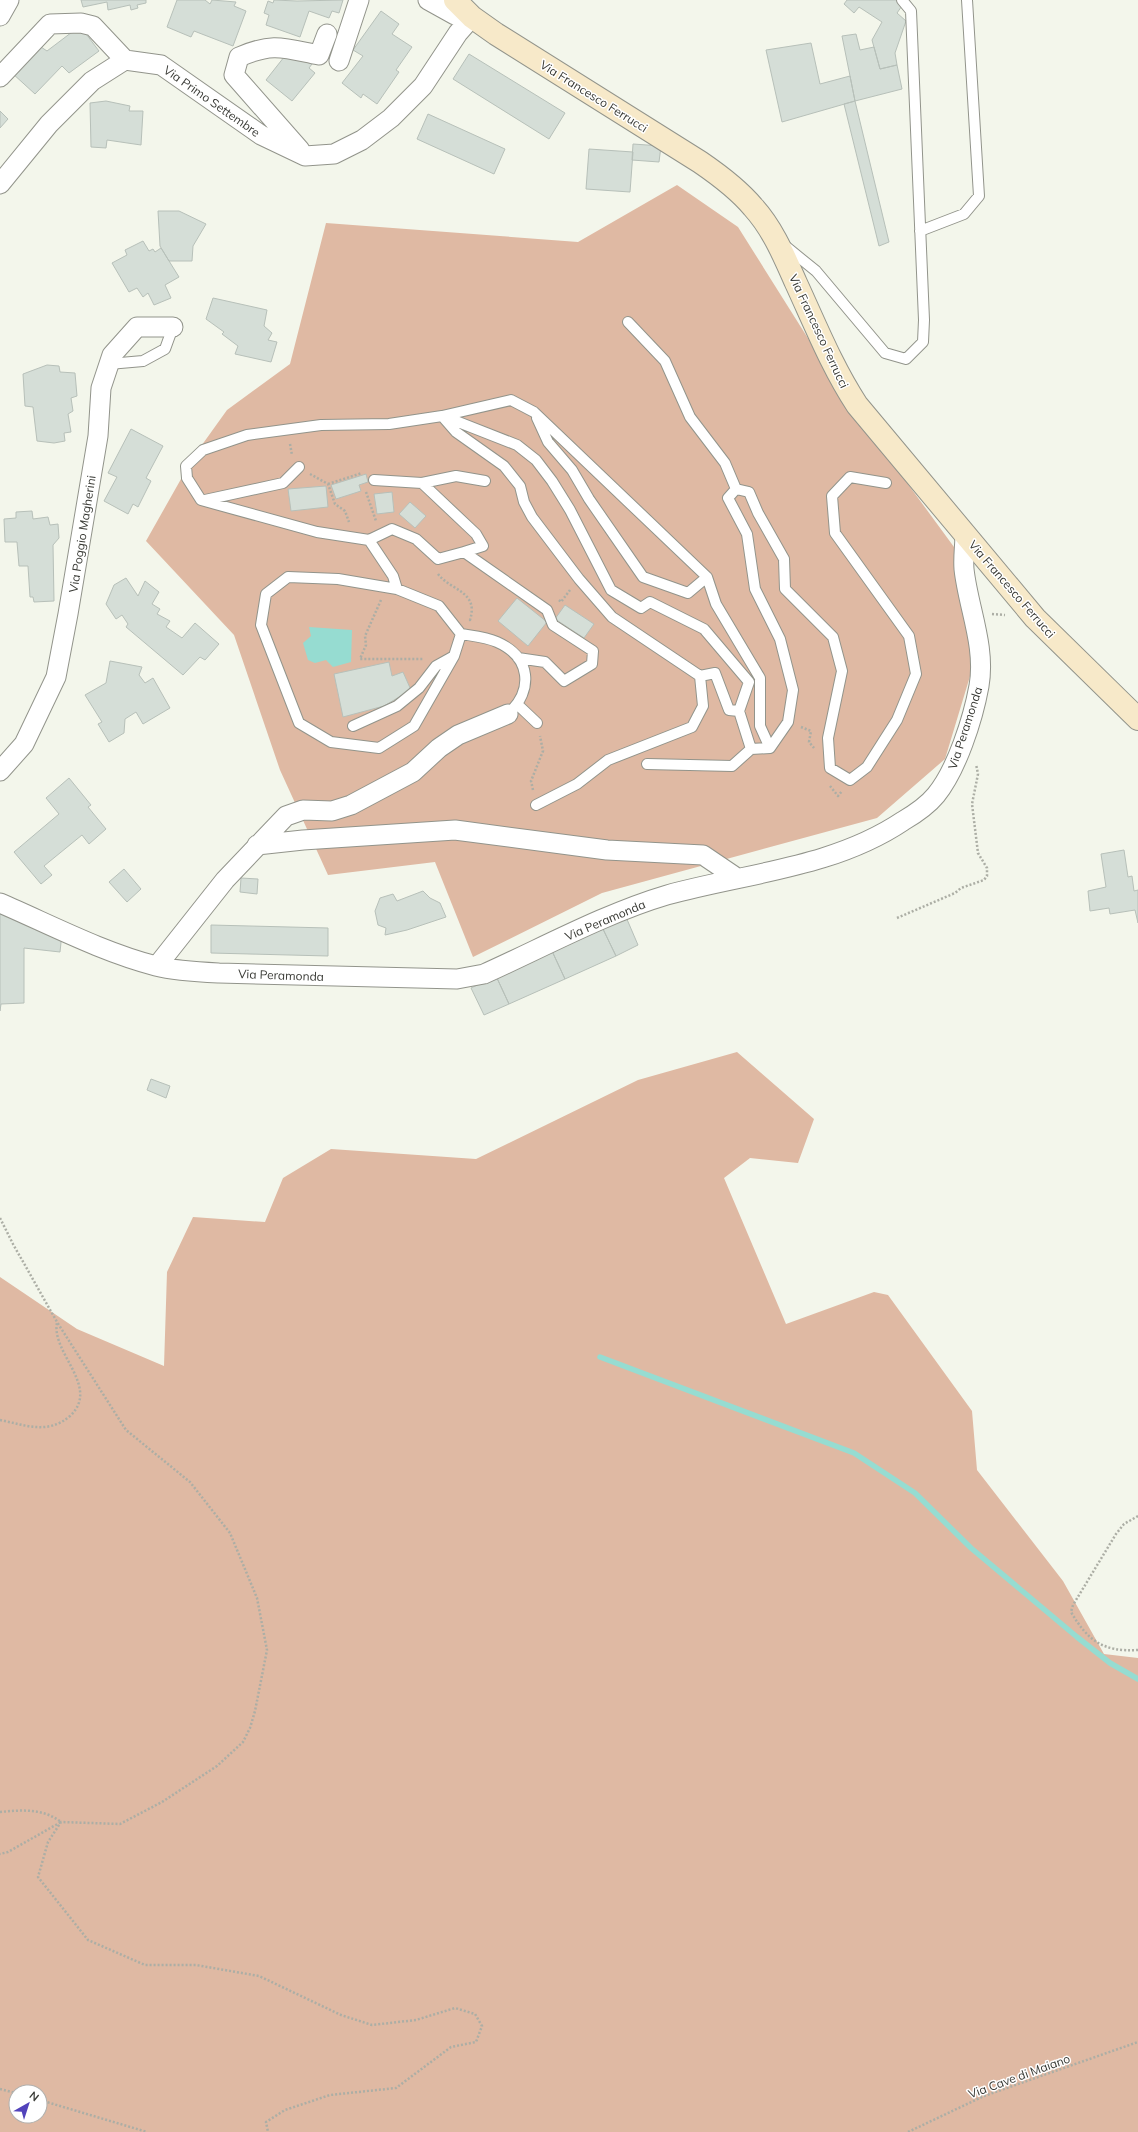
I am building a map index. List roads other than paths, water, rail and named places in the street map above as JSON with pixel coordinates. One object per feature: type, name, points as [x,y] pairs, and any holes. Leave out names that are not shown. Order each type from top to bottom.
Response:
[{"type":"main road","name":"Via Francesco Ferrucci","points":[[455,0],[472,16],[496,34],[722,177],[754,207],[773,236],[844,387],[857,405],[1031,614],[1138,720]]},
{"type":"street","points":[[339,61],[359,0]]},
{"type":"street","points":[[428,0],[455,15],[472,16]]},
{"type":"street","name":"Via Primo Settembre","points":[[125,60],[161,65],[261,135],[305,156],[334,154],[362,140],[391,118],[423,86],[458,33],[472,16]]},
{"type":"street","points":[[0,77],[50,24],[81,23],[93,26],[125,60],[92,81],[48,124],[0,184]]},
{"type":"street","name":"Via Primo Settembre","points":[[305,156],[234,75],[239,57],[254,50],[277,46],[319,55],[327,34]]},
{"type":"street","name":"Via Poggio Magherini","points":[[0,771],[24,744],[56,677],[98,436],[102,388],[112,355],[138,327],[173,327]]},
{"type":"street","name":"Via Peramonda","points":[[0,903],[116,954],[157,966],[187,971],[449,979],[472,978],[644,902],[737,878],[804,863],[868,842],[920,810],[935,795],[948,778],[962,744],[979,685],[982,660],[964,568],[965,534]]},
{"type":"street","points":[[157,966],[201,908],[276,825],[293,812],[303,810],[332,811],[351,805],[413,772],[439,748],[458,735],[513,709]]},
{"type":"street","points":[[257,845],[303,840],[455,830],[607,850],[703,855],[737,878]]},
{"type":"lane","points":[[773,236],[816,271],[885,353],[906,359],[923,342],[924,320],[910,11],[902,0]]},
{"type":"lane","points":[[920,231],[964,214],[979,196],[967,0]]},
{"type":"lane","points":[[628,322],[665,361],[690,417],[725,463],[736,489]]},
{"type":"lane","points":[[109,364],[143,361],[165,349],[173,327]]},
{"type":"lane","points":[[422,483],[476,534],[483,546],[438,559],[416,539],[392,529],[369,540],[317,532],[203,500],[187,478],[186,466],[203,450],[247,435],[321,425],[389,424],[442,416],[511,400],[534,412],[707,577],[716,604],[760,678],[760,726],[770,748]]},
{"type":"lane","points":[[534,412],[548,442],[572,470],[589,499],[643,578],[688,593],[707,577]]},
{"type":"lane","points":[[442,416],[456,432],[504,466],[520,486],[524,502],[532,517],[579,579],[612,617],[700,676],[715,673],[729,710],[739,711]]},
{"type":"lane","points":[[442,416],[518,444],[536,460],[552,481],[570,510],[611,590],[641,608],[650,602],[704,629],[748,682],[739,711],[751,749]]},
{"type":"lane","points":[[203,500],[283,483],[299,467]]},
{"type":"lane","points":[[374,480],[422,483],[456,476],[485,481]]},
{"type":"lane","points":[[736,489],[749,492],[758,514],[784,559],[785,589],[833,637],[842,671],[828,738],[830,768],[850,780],[867,767],[897,720],[916,674],[909,636],[835,533],[832,496],[850,477],[886,483]]},
{"type":"lane","points":[[736,489],[728,498],[747,534],[755,589],[780,638],[793,690],[788,722],[770,748]]},
{"type":"lane","points":[[369,540],[393,576],[397,589]]},
{"type":"lane","points":[[464,552],[547,610],[553,625],[593,651],[592,664],[564,681],[544,662],[518,658]]},
{"type":"lane","points":[[461,634],[454,656],[414,726],[379,748],[331,742],[299,723],[261,625],[266,594],[288,577],[338,579],[397,589],[439,606],[461,634],[496,641],[504,645],[518,658],[526,675],[522,697],[513,709],[537,723]]},
{"type":"lane","points":[[353,726],[397,706],[419,688],[436,666],[454,656]]},
{"type":"lane","points":[[536,805],[577,784],[608,760],[692,727],[703,706],[700,676]]},
{"type":"lane","points":[[647,764],[732,766],[751,749],[770,748]]},
{"type":"water","points":[[309,627],[352,630],[351,662],[333,667],[326,660],[315,663],[308,660],[303,643],[311,636]]},
{"type":"waterway","points":[[600,1357],[854,1453],[915,1493],[971,1548],[1077,1637],[1110,1663],[1138,1679]]}]
